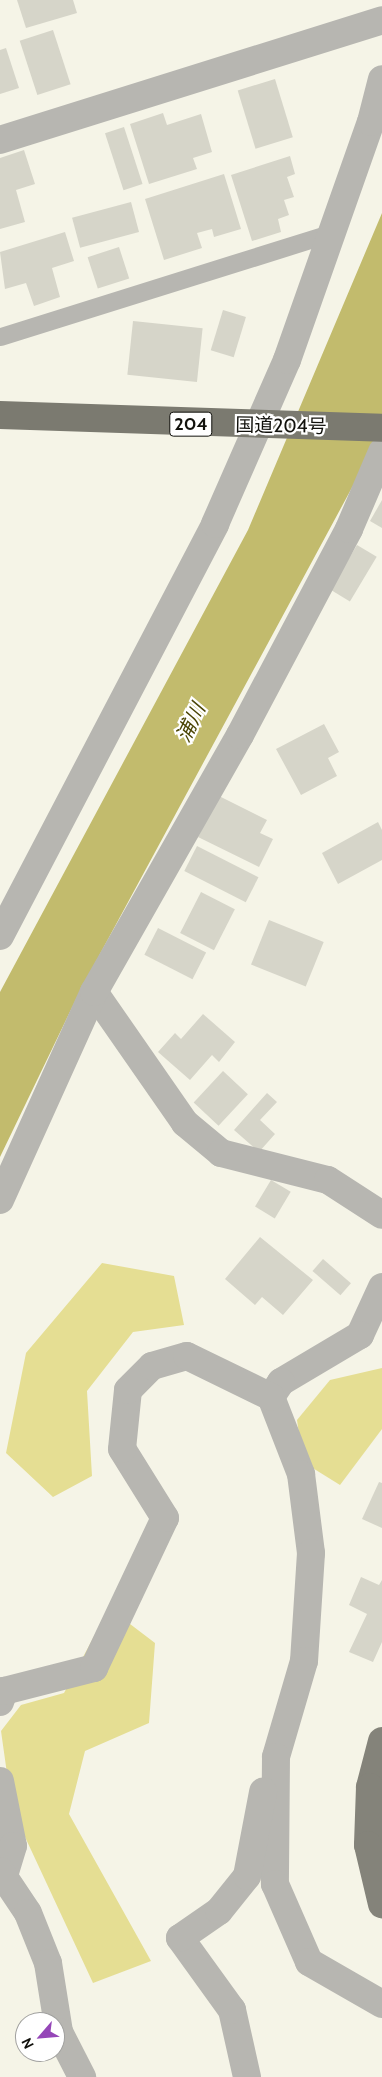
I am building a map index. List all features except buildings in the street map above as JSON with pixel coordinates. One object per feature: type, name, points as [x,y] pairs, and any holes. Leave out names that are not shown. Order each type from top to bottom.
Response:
[{"type":"highway","name":"国道204号","points":[[0,415],[382,428]]},
{"type":"main road","points":[[382,1741],[370,1787],[368,1845],[382,1904]]},
{"type":"street","points":[[0,140],[382,20]]},
{"type":"street","points":[[4,917],[215,524],[287,360],[332,233],[382,79]]},
{"type":"street","points":[[0,1200],[94,992],[240,735],[349,529],[382,452]]},
{"type":"street","points":[[94,992],[185,1124],[221,1153],[328,1180],[382,1215]]},
{"type":"street","points":[[271,1397],[281,1382],[360,1335],[382,1287]]},
{"type":"street","points":[[0,1702],[4,1692],[94,1668],[165,1518],[122,1449],[128,1390],[152,1366],[187,1356],[271,1397],[301,1474],[311,1553],[304,1661],[276,1757],[263,1794],[247,1876],[219,1911],[180,1938],[232,2010],[247,2077]]},
{"type":"street","points":[[276,1757],[275,1884],[309,1962],[382,2004]]},
{"type":"street","points":[[0,1781],[14,1846],[2,1873],[28,1913],[48,1963],[59,2032],[82,2077]]},
{"type":"lane","points":[[1,337],[332,233]]},
{"type":"shaded area","points":[[102,1263],[174,1276],[184,1325],[133,1332],[87,1391],[92,1476],[53,1497],[6,1453],[26,1353]]},
{"type":"shaded area","points":[[382,1368],[382,1429],[340,1485],[303,1462],[297,1420],[330,1380]]},
{"type":"shaded area","points":[[109,1608],[155,1643],[149,1723],[85,1751],[69,1814],[151,1961],[93,1983],[12,1809],[1,1731],[21,1705],[64,1693]]},
{"type":"water","name":"浦川","points":[[382,213],[382,432],[80,991],[0,1157],[0,992],[248,530]]}]
